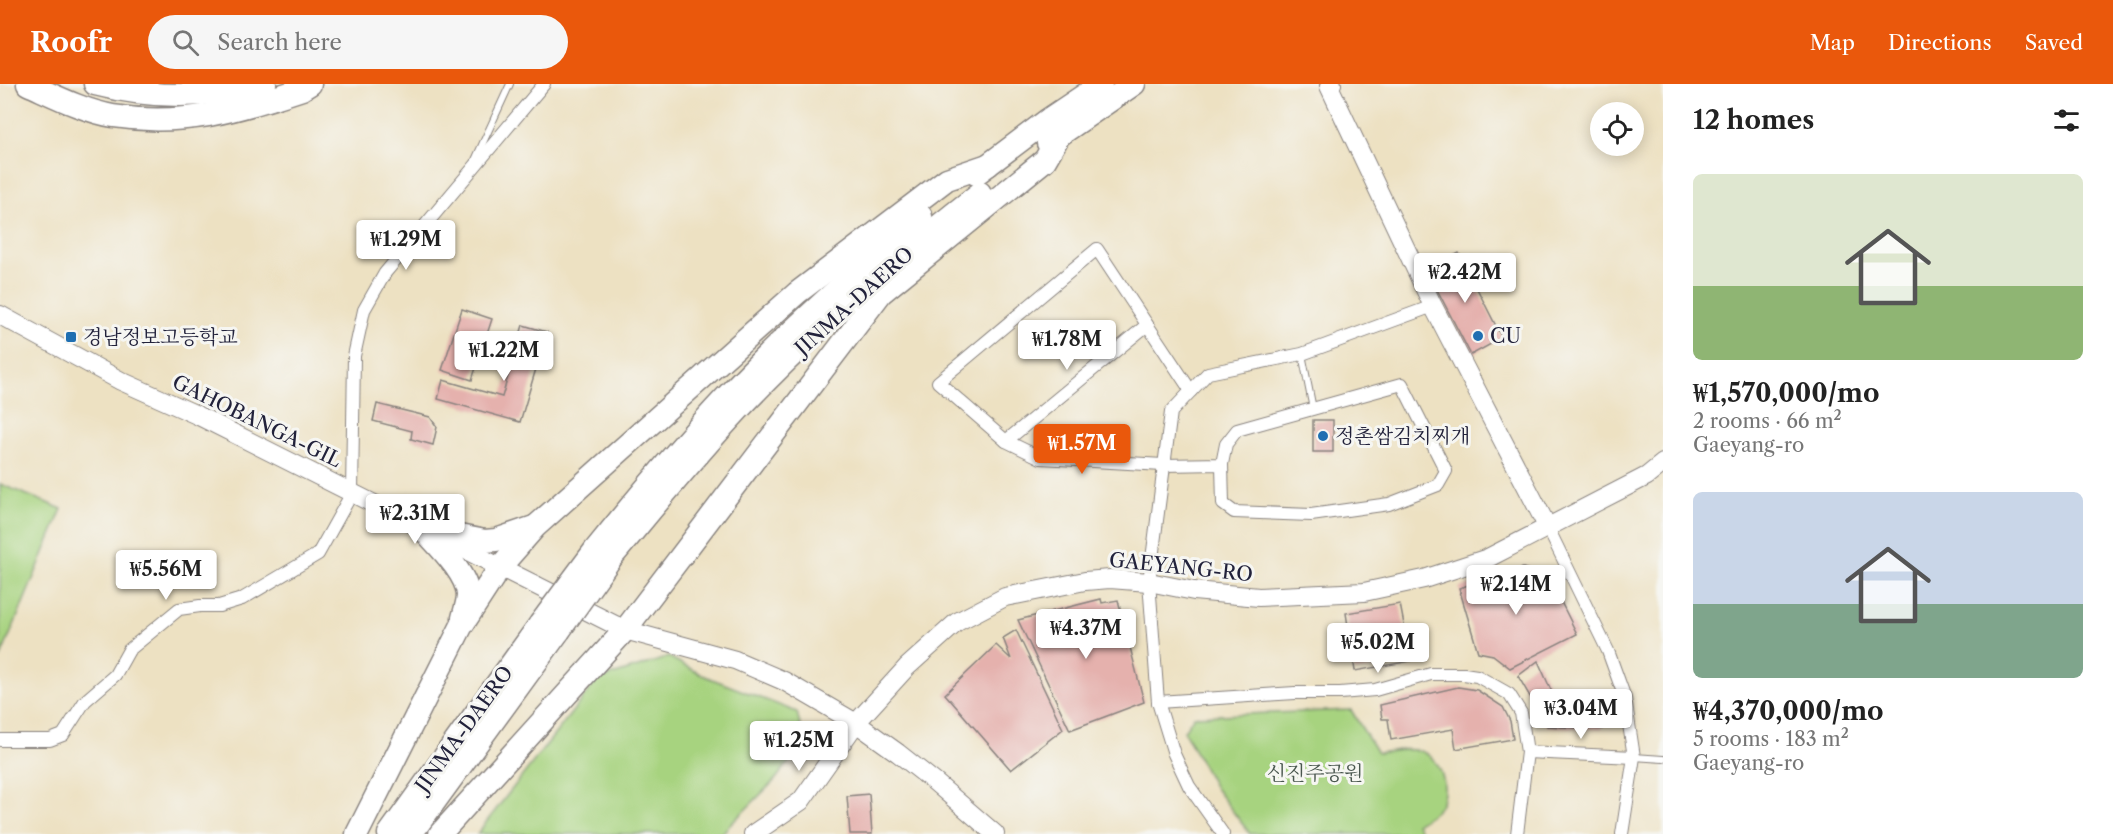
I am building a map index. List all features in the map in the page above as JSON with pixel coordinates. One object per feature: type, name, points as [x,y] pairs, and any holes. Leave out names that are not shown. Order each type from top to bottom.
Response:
[{"type":"highway","points":[[28,84],[84,108],[112,116],[180,120],[244,108],[302,89],[310,84]]},
{"type":"highway","points":[[95,84],[140,93],[180,96],[229,92],[265,84]]},
{"type":"highway","name":"JINMA-DAERO","points":[[603,554],[649,484],[726,397],[809,314],[921,216],[1050,119],[1101,84]]},
{"type":"highway","name":"JINMA-DAERO","points":[[603,554],[739,409],[822,327],[932,231],[997,180],[1134,84]]},
{"type":"highway","points":[[440,834],[625,630],[881,292],[1045,160],[1060,134]]},
{"type":"highway","points":[[357,834],[461,627],[500,567],[535,527],[797,293],[947,179],[988,165]]},
{"type":"highway","points":[[423,529],[485,541],[496,540],[535,527]]},
{"type":"highway","points":[[423,529],[462,575],[467,587],[468,597],[461,627]]},
{"type":"highway","points":[[549,627],[603,554]]},
{"type":"highway","name":"JINMA-DAERO","points":[[389,834],[549,627]]},
{"type":"highway","name":"JINMA-DAERO","points":[[411,834],[549,627]]},
{"type":"street","points":[[0,740],[50,740],[63,735],[85,701],[115,675],[129,650],[179,609],[219,606],[242,599],[318,554],[352,494],[354,356],[364,310],[385,273],[544,84]]},
{"type":"street","points":[[1332,84],[1329,86],[1433,306],[1548,528],[1608,651],[1625,698],[1634,757],[1622,834]]},
{"type":"street","points":[[1191,391],[1097,249],[938,382],[1006,441],[1041,458],[1163,465],[1222,464]]},
{"type":"street","points":[[1223,834],[1189,786],[1174,754],[1158,702],[1149,582],[1171,412],[1208,373],[1302,354],[1433,306]]},
{"type":"street","name":"GAHOBANGA-GIL","points":[[0,315],[121,381],[199,416],[625,630],[692,647],[759,669],[856,723],[936,783],[996,834]]},
{"type":"street","points":[[1006,441],[1147,325]]},
{"type":"street","points":[[1402,384],[1446,471],[1438,485],[1389,504],[1311,514],[1234,512],[1223,504],[1222,464],[1226,444],[1237,430],[1402,384]]},
{"type":"street","name":"GAEYANG-RO","points":[[753,834],[801,801],[856,723],[907,667],[957,622],[1005,597],[1110,579],[1149,582],[1194,591],[1259,597],[1364,592],[1424,579],[1488,558],[1647,476],[1663,464]]},
{"type":"street","points":[[1158,702],[1375,690],[1431,674],[1478,676],[1509,694],[1521,713],[1527,752],[1517,834]]},
{"type":"street","points":[[1527,752],[1634,757]]},
{"type":"lane","points":[[468,172],[510,84]]},
{"type":"lane","points":[[1302,354],[1313,409]]},
{"type":"lane","points":[[1634,757],[1663,759]]},
{"type":"green space","points":[[0,484],[62,509],[0,659]]},
{"type":"green space","points":[[669,657],[702,675],[797,712],[804,743],[775,780],[721,834],[477,834],[597,680]]},
{"type":"green space","name":"신진주공원","points":[[1351,710],[1377,753],[1415,750],[1427,754],[1434,760],[1442,774],[1444,792],[1437,810],[1416,824],[1423,834],[1250,834],[1215,788],[1184,731],[1194,716]]},
{"type":"building","points":[[1459,253],[1502,338],[1471,355],[1427,270]]},
{"type":"building","points":[[462,309],[492,319],[472,380],[442,370]]},
{"type":"building","points":[[523,325],[547,332],[520,422],[438,399],[443,380],[502,397]]},
{"type":"building","points":[[377,404],[430,417],[437,427],[433,445],[411,439],[412,431],[373,421]]},
{"type":"building","name":"정촌쌈김치찌개","points":[[1313,420],[1333,420],[1333,452],[1313,452]]},
{"type":"building","points":[[1523,568],[1548,576],[1577,634],[1510,668],[1493,655],[1478,652],[1459,588]]},
{"type":"building","points":[[1101,599],[1102,603],[1118,600],[1144,702],[1070,730],[1018,620]]},
{"type":"building","points":[[1400,604],[1411,661],[1355,671],[1346,613]]},
{"type":"building","points":[[1016,630],[1063,729],[1011,770],[945,694],[996,645],[1011,659],[1003,638]]},
{"type":"building","points":[[1538,661],[1559,708],[1600,707],[1602,729],[1547,726],[1518,676]]},
{"type":"building","points":[[1458,687],[1477,690],[1503,707],[1510,721],[1513,739],[1456,749],[1453,729],[1391,740],[1388,719],[1382,719],[1380,705]]},
{"type":"building","points":[[869,794],[872,834],[850,834],[847,796]]},
{"type":"place","name":"CU","points":[[1478,336]]},
{"type":"place","name":"경남정보고등학교","points":[[71,337]]},
{"type":"place","name":"정촌쌈김치찌개","points":[[1323,436]]}]
